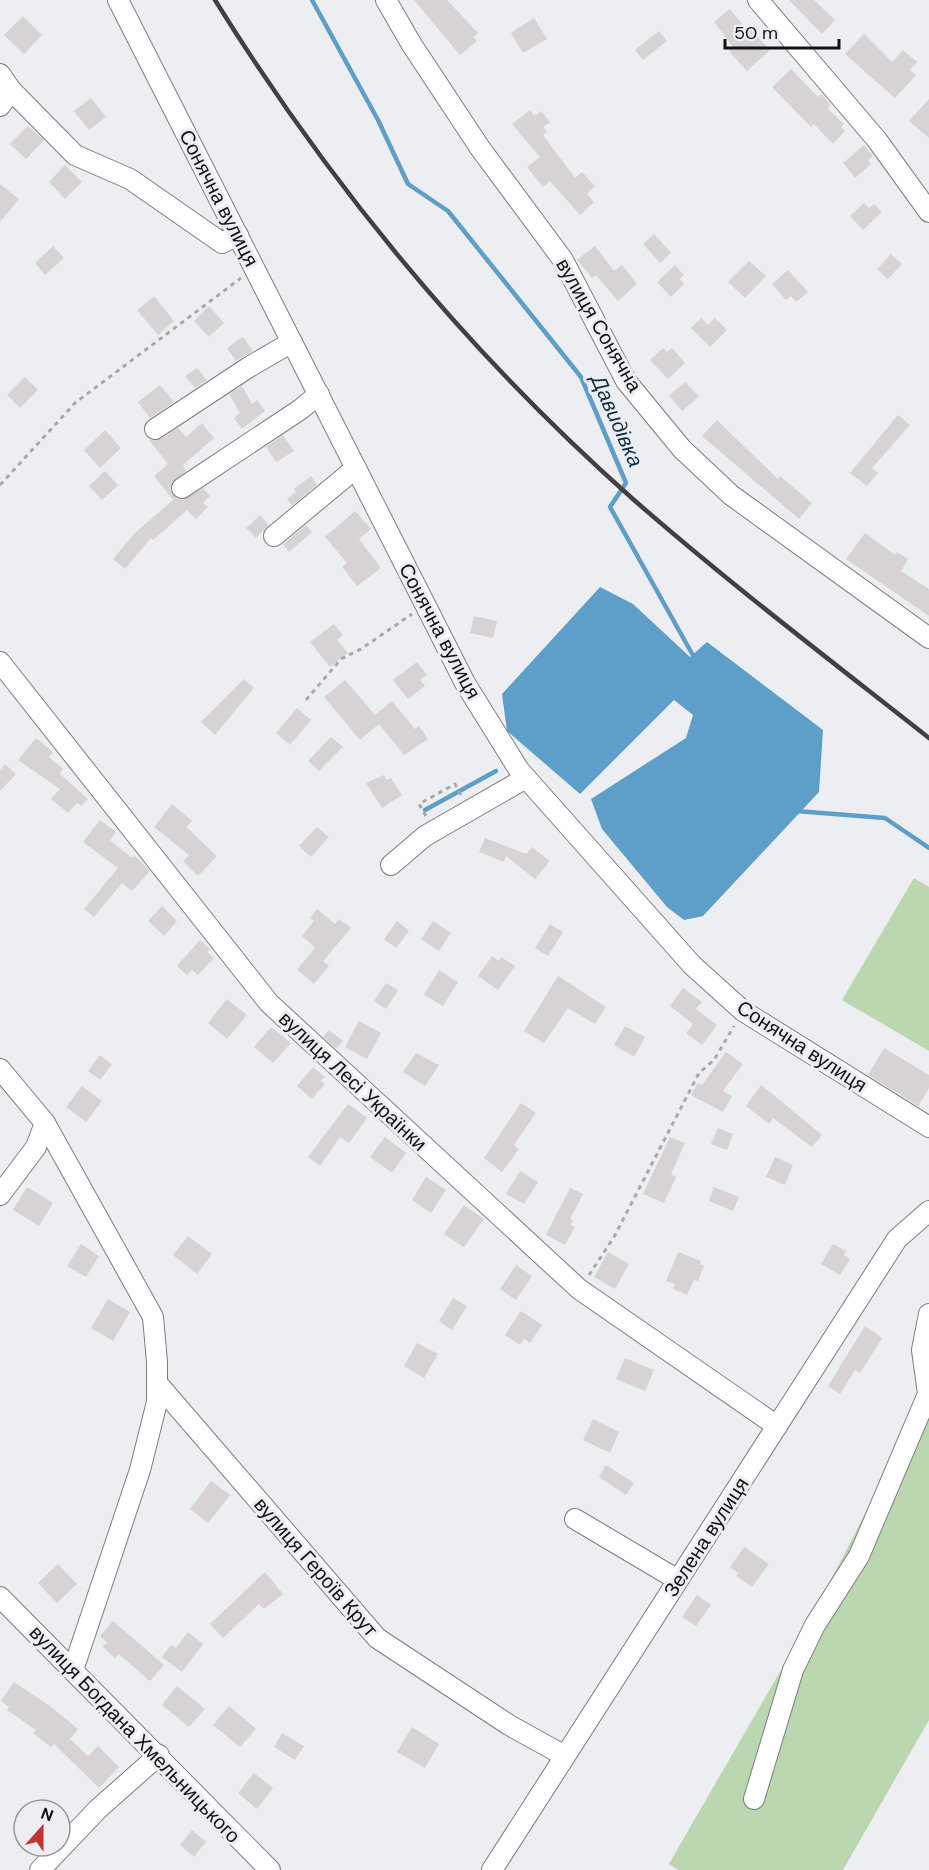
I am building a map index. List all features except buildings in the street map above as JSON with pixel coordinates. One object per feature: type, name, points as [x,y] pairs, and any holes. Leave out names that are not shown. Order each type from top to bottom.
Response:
[{"type":"street","name":"Сонячна вулиця","points":[[118,0],[465,683],[526,777],[692,965],[743,1011],[929,1127]]},
{"type":"street","name":"вулиця Сонячна","points":[[386,0],[412,45],[480,148],[563,260],[626,381],[682,449],[731,495],[929,638]]},
{"type":"street","points":[[758,0],[877,140],[929,212]]},
{"type":"street","points":[[4,90],[75,155],[130,179],[222,243],[238,235]]},
{"type":"street","points":[[155,429],[249,367],[292,342]]},
{"type":"street","points":[[182,488],[301,409],[319,394]]},
{"type":"street","points":[[274,536],[356,468]]},
{"type":"street","name":"вулиця Лесі Українки","points":[[0,662],[269,1003],[579,1289],[777,1426]]},
{"type":"street","points":[[390,865],[425,836],[526,777]]},
{"type":"street","points":[[0,1069],[45,1123],[153,1317],[157,1402],[140,1470],[73,1670]]},
{"type":"street","points":[[0,1195],[36,1147],[45,1123]]},
{"type":"street","name":"Зелена вулиця","points":[[492,1870],[897,1239],[929,1211]]},
{"type":"street","points":[[754,1798],[793,1670],[815,1625],[858,1556],[928,1394],[922,1350],[929,1314]]},
{"type":"street","name":"вулиця Героїв Крут","points":[[157,1383],[377,1638],[509,1725],[565,1756]]},
{"type":"street","points":[[575,1519],[678,1580]]},
{"type":"street","name":"вулиця Богдана Хмельницького","points":[[0,1597],[159,1755],[218,1820],[270,1870]]},
{"type":"street","points":[[40,1870],[98,1809],[159,1755]]},
{"type":"path","points":[[0,485],[75,403],[255,269]]},
{"type":"path","points":[[306,700],[341,659],[394,627],[425,604]]},
{"type":"path","points":[[579,1289],[614,1237],[699,1073],[714,1060],[743,1011]]},
{"type":"green space","points":[[914,878],[929,887],[929,1051],[842,1000]]},
{"type":"green space","points":[[929,1369],[929,1720],[843,1870],[678,1870],[669,1864],[842,1559],[902,1434]]},
{"type":"water","points":[[600,587],[633,604],[690,657],[707,642],[823,730],[819,792],[703,916],[684,920],[667,907],[602,829],[591,799],[686,738],[693,715],[674,700],[580,794],[507,731],[502,694]]},
{"type":"waterway","name":"Давидівка","points":[[312,0],[378,120],[408,184],[448,211],[581,377],[626,483],[610,507],[695,659]]},
{"type":"waterway","points":[[425,810],[496,771]]},
{"type":"waterway","name":"Давидівка","points":[[796,811],[885,818],[929,848]]},
{"type":"railway","points":[[215,0],[259,69],[355,201],[406,265],[516,387],[574,444],[670,531],[929,738]]}]
